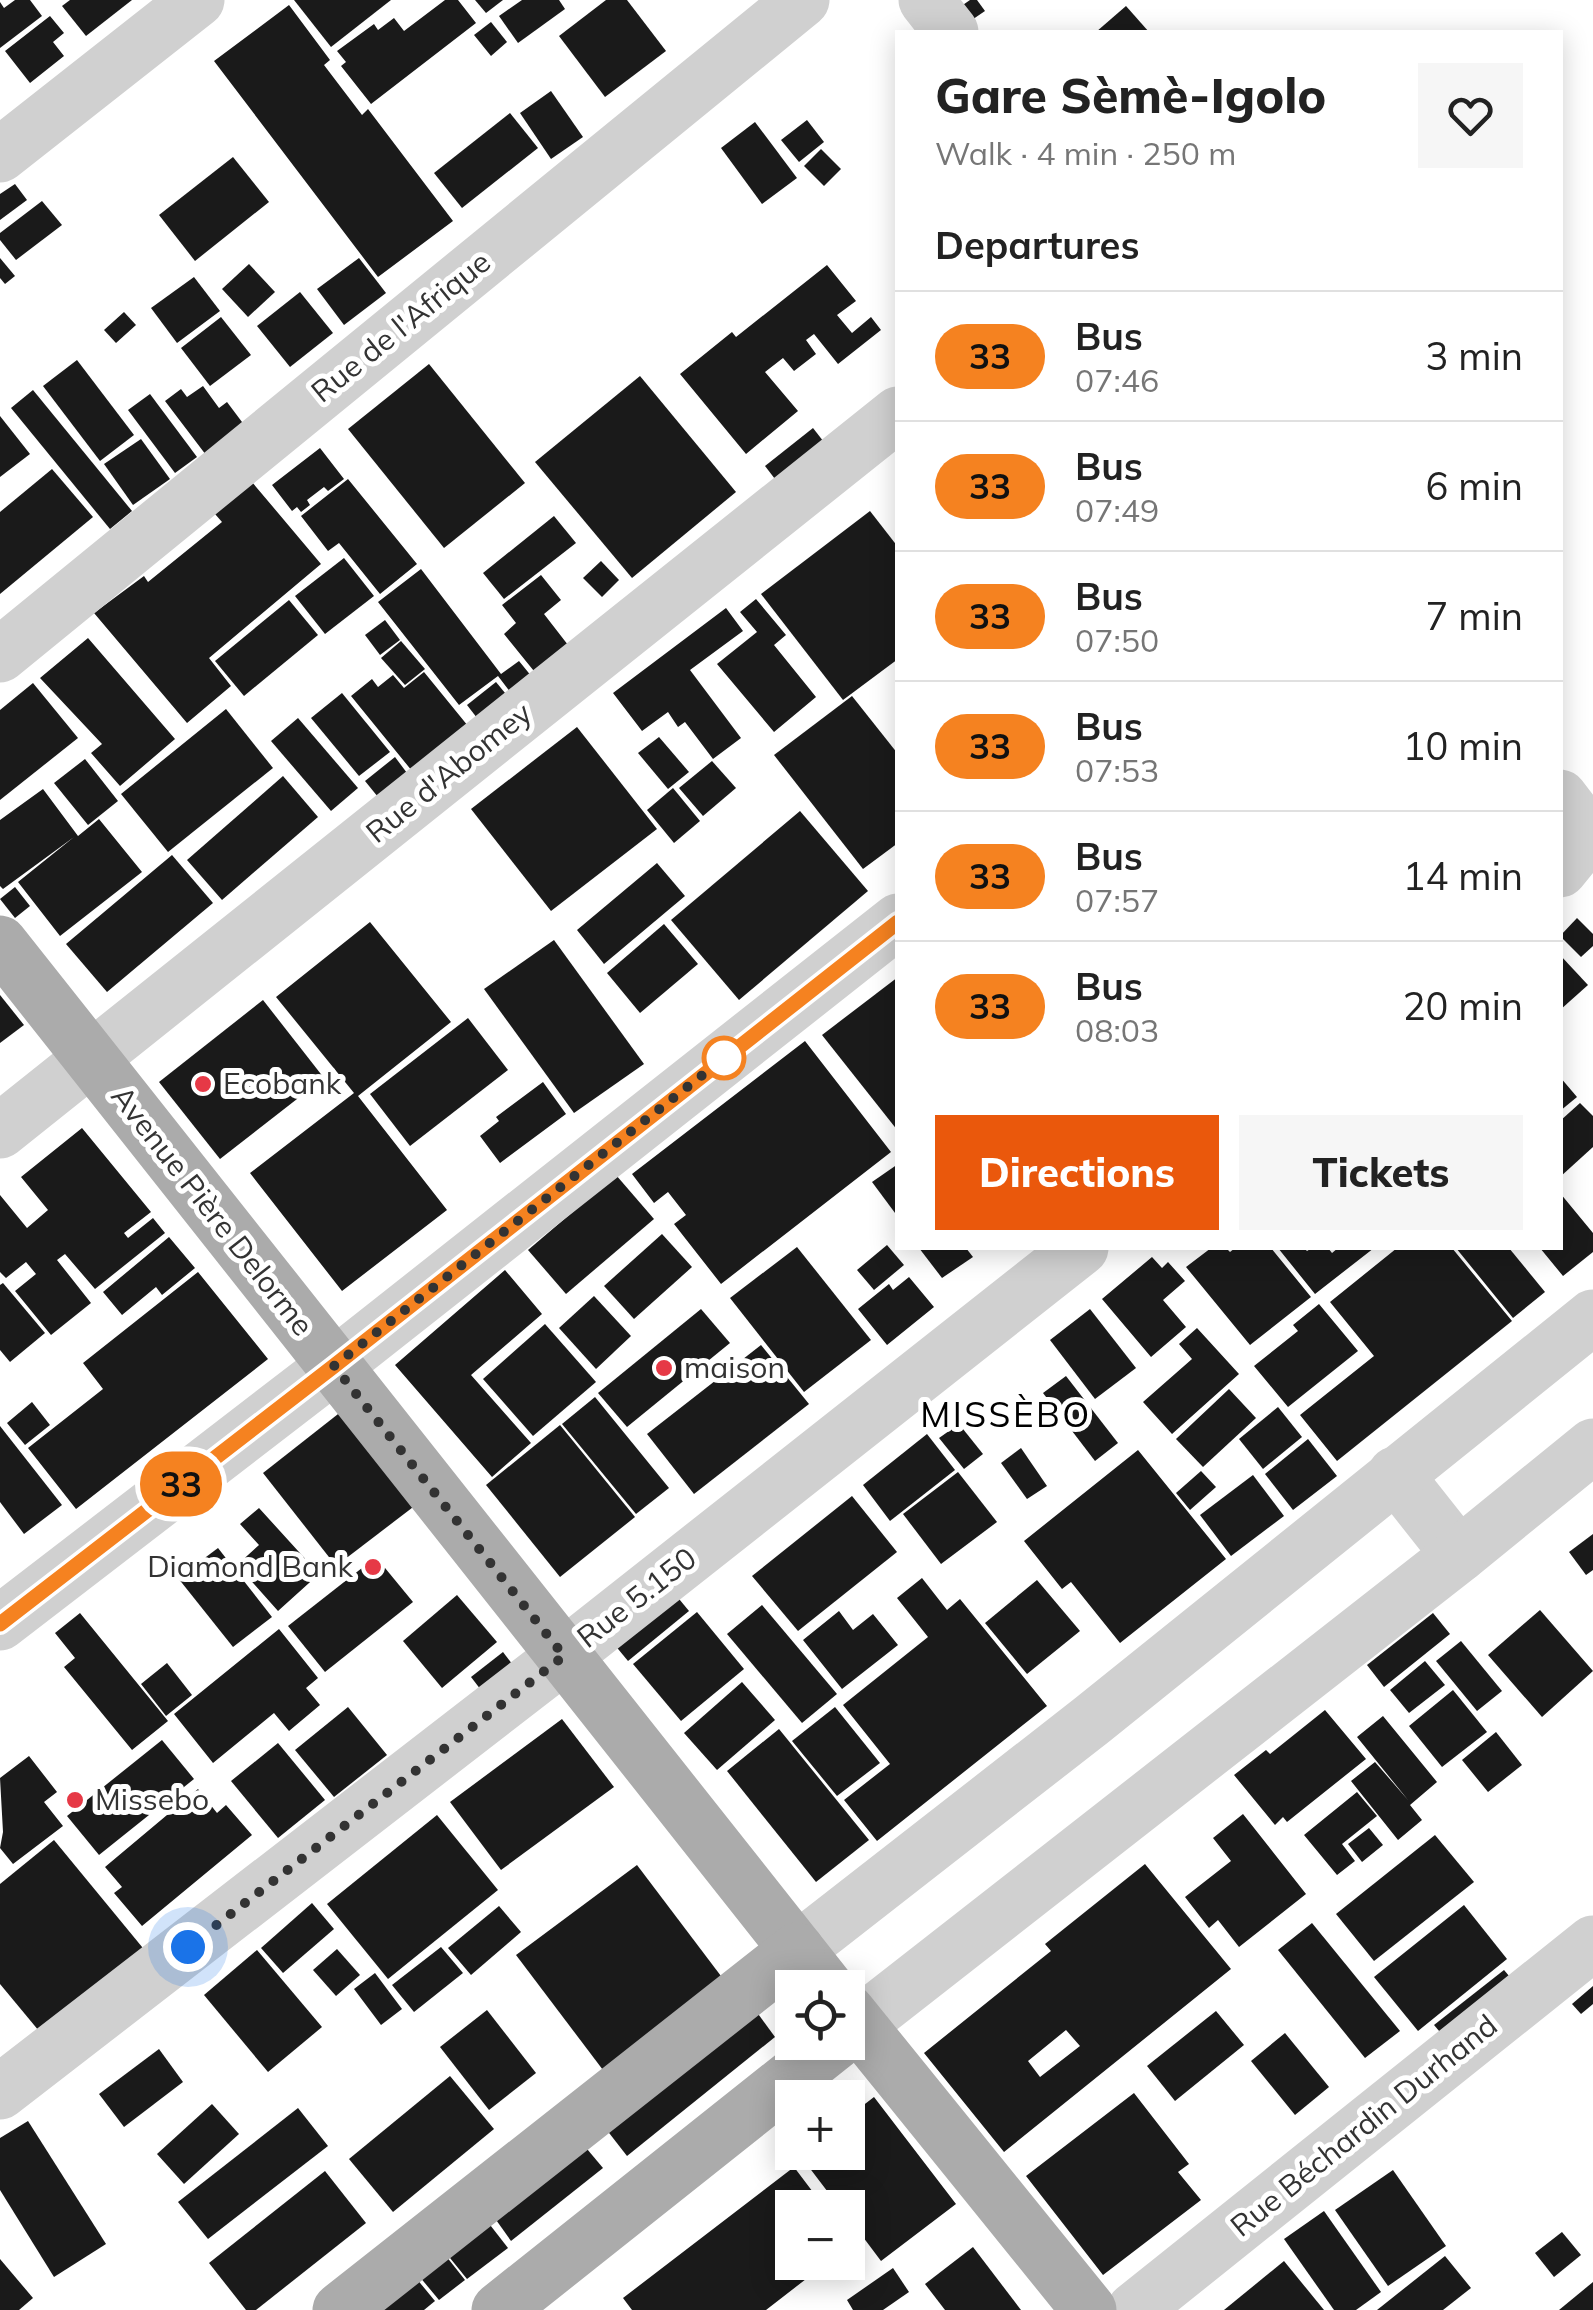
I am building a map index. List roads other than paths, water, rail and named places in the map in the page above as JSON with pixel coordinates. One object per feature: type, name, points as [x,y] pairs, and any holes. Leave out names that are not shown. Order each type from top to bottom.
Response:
[{"type":"main road","name":"Avenue Pière Delorme","points":[[0,943],[564,1656],[806,1970]]},
{"type":"main road","name":"Avenue Pière Delorme","points":[[865,2044],[1089,2310]]},
{"type":"main road","points":[[340,2310],[775,2045]]},
{"type":"main road","points":[[498,2310],[777,2060]]},
{"type":"street","points":[[0,155],[197,0]]},
{"type":"street","name":"Rue de l'Afrique","points":[[0,655],[802,0]]},
{"type":"street","points":[[926,0],[950,30]]},
{"type":"street","name":"Rue d'Abomey","points":[[0,1130],[895,416]]},
{"type":"street","points":[[0,1624],[895,924]]},
{"type":"street","name":"Rue 5.150","points":[[0,2092],[564,1656],[1078,1250]]},
{"type":"street","points":[[865,1974],[1092,1720],[1593,1317]]},
{"type":"street","points":[[865,1986],[1459,1556],[1593,1446]]},
{"type":"street","points":[[1395,1474],[1459,1556]]},
{"type":"street","name":"Rue Béchardin Durhand","points":[[1134,2310],[1593,1942]]},
{"type":"place","name":"Ecobank","points":[[203,1084]]},
{"type":"place","name":"maison","points":[[664,1368]]},
{"type":"place","name":"Diamond Bank","points":[[373,1567]]},
{"type":"place","name":"Missebo","points":[[75,1800]]},
{"type":"district","name":"MISSÈBO","points":[[1006,1415]]}]
